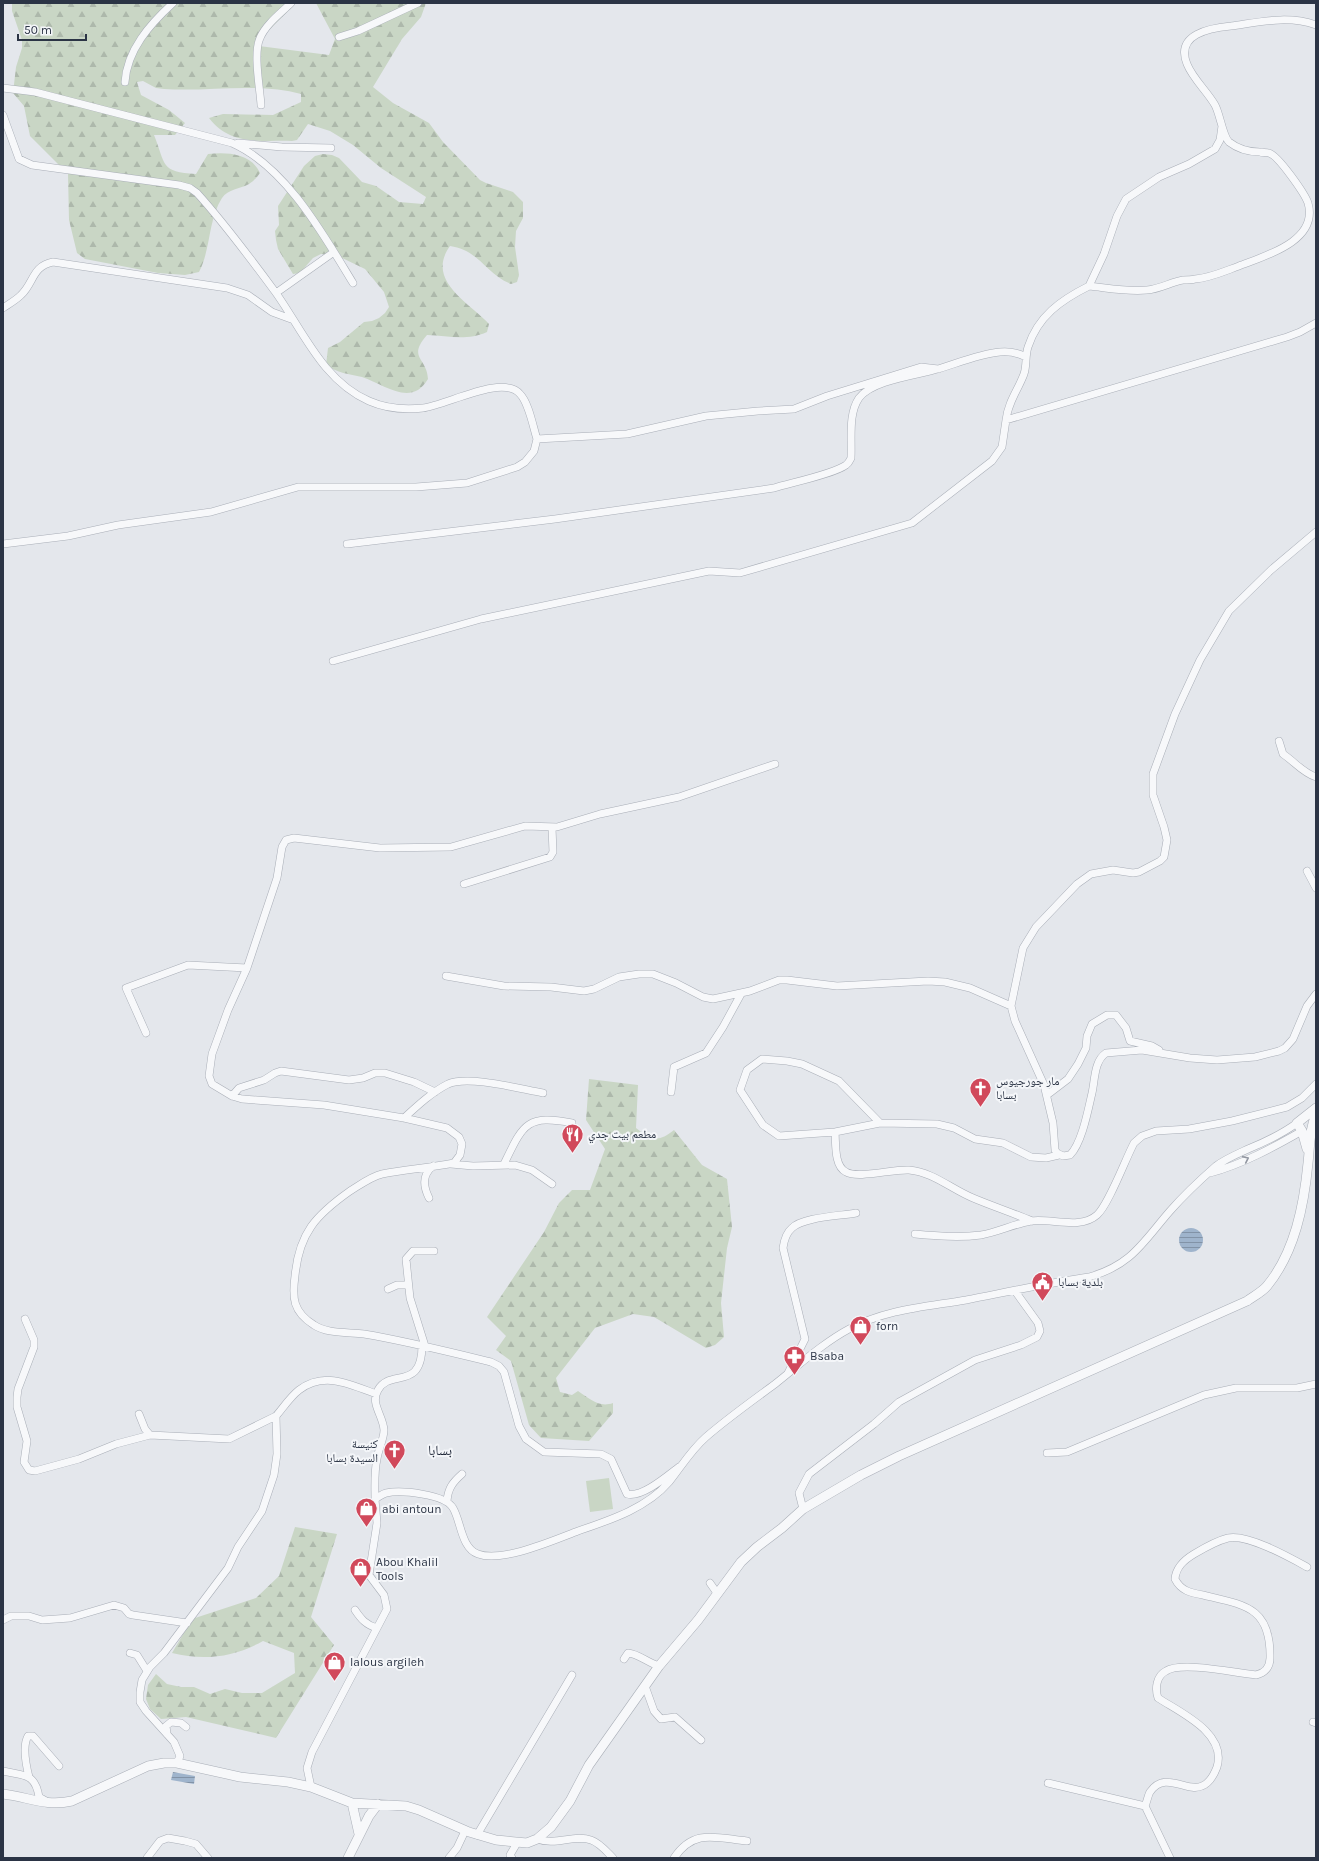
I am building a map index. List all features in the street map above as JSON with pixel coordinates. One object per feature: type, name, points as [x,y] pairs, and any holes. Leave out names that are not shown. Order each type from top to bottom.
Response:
[{"type":"street","points":[[125,82],[130,60],[136,45],[160,14],[173,3]]},
{"type":"street","points":[[261,105],[258,58],[259,41],[268,26],[291,3]]},
{"type":"street","points":[[339,37],[354,33],[418,3]]},
{"type":"street","points":[[1089,286],[1141,291],[1158,288],[1182,280],[1196,279],[1272,254],[1294,241],[1301,234],[1308,225],[1310,214],[1308,202],[1279,160],[1269,153],[1241,150],[1227,140],[1221,118],[1215,104],[1187,64],[1185,46],[1198,34],[1214,28],[1263,20],[1298,20],[1316,25]]},
{"type":"street","points":[[3,88],[35,92],[232,143],[244,148],[270,170],[298,200],[334,252],[353,283]]},
{"type":"street","points":[[3,115],[19,159],[32,165],[112,175],[190,188],[207,204],[276,293],[291,319],[334,378],[352,392],[384,406],[423,408],[496,386],[512,387],[521,394],[538,439],[534,451],[517,467],[467,483],[416,487],[298,486],[211,512],[118,525],[68,536],[3,544]]},
{"type":"street","points":[[333,661],[481,619],[709,572],[740,573],[912,523],[992,461],[1002,447],[1007,411],[1012,395],[1023,376],[1026,365],[1027,348],[1031,339],[1050,310],[1089,286],[1104,254],[1117,216],[1126,199],[1154,180],[1200,159],[1215,149],[1220,140],[1222,126]]},
{"type":"street","points":[[232,143],[282,147],[331,148]]},
{"type":"street","points":[[276,293],[334,252]]},
{"type":"street","points":[[3,308],[22,294],[37,271],[44,264],[53,262],[227,288],[248,294],[272,312],[291,319]]},
{"type":"street","points":[[1006,420],[1286,337],[1316,324]]},
{"type":"street","points":[[347,544],[555,519],[774,488],[840,468],[849,462],[851,458],[854,409],[860,397],[864,393],[877,386],[897,379],[938,369],[967,359],[1000,352],[1015,352],[1026,356]]},
{"type":"street","points":[[538,439],[627,434],[706,416],[794,409],[827,396],[921,367],[938,369]]},
{"type":"street","points":[[1059,1155],[1055,1150],[1053,1123],[1047,1095],[1042,1080],[1015,1021],[1012,1006],[1020,956],[1028,939],[1036,927],[1078,884],[1091,874],[1113,870],[1133,873],[1139,872],[1160,861],[1164,857],[1167,840],[1153,795],[1153,774],[1175,714],[1200,660],[1229,611],[1271,570],[1316,532]]},
{"type":"street","points":[[1280,741],[1283,754],[1296,762],[1306,774],[1316,777]]},
{"type":"street","points":[[679,1467],[648,1489],[632,1495],[627,1494],[611,1459],[601,1454],[544,1452],[526,1439],[519,1426],[504,1372],[499,1366],[491,1362],[423,1346],[316,1326],[305,1319],[298,1310],[294,1300],[294,1288],[298,1252],[311,1226],[334,1202],[375,1176],[454,1163],[460,1155],[462,1144],[459,1137],[447,1128],[404,1118],[324,1105],[242,1099],[232,1096],[212,1084],[209,1076],[210,1064],[228,1010],[247,968],[277,878],[282,847],[286,840],[294,838],[387,848],[451,847],[525,826],[552,828],[600,814],[679,797],[775,764]]},
{"type":"street","points":[[464,884],[550,857],[553,852],[551,837],[552,828]]},
{"type":"street","points":[[1307,871],[1316,888]]},
{"type":"street","points":[[146,1033],[126,988],[188,965],[247,968]]},
{"type":"street","points":[[446,976],[504,986],[551,986],[584,991],[594,989],[619,977],[639,974],[653,974],[708,998],[718,999],[741,994],[779,980],[837,986],[936,981],[970,988],[1012,1006]]},
{"type":"street","points":[[671,1092],[674,1067],[706,1053],[723,1028],[741,994]]},
{"type":"street","points":[[880,1124],[839,1081],[809,1067],[787,1061],[762,1059],[747,1070],[740,1090],[762,1125],[779,1136],[835,1132],[880,1124],[942,1124],[954,1128],[975,1139],[1003,1143],[1031,1157],[1046,1158],[1059,1155],[1070,1155],[1076,1145],[1084,1125],[1096,1070],[1103,1055],[1109,1052],[1142,1050],[1162,1052],[1190,1058],[1222,1060],[1254,1057],[1279,1051],[1285,1048],[1293,1039],[1308,1006],[1316,994]]},
{"type":"street","points":[[1047,1095],[1068,1079],[1086,1048],[1087,1036],[1092,1024],[1107,1015],[1116,1015],[1126,1028],[1130,1041],[1152,1046],[1162,1052]]},
{"type":"street","points":[[232,1096],[239,1088],[264,1080],[281,1071],[349,1080],[363,1078],[375,1073],[385,1073],[414,1082],[435,1092]]},
{"type":"street","points":[[404,1118],[435,1092],[456,1082],[478,1082],[543,1093]]},
{"type":"street","points":[[915,1234],[946,1237],[982,1234],[1033,1221],[1075,1222],[1091,1218],[1102,1208],[1134,1143],[1142,1136],[1156,1131],[1181,1130],[1232,1121],[1287,1107],[1302,1098],[1316,1084]]},
{"type":"street","points":[[1299,1127],[1306,1116],[1316,1108]]},
{"type":"street","points":[[3,1794],[52,1804],[72,1801],[148,1766],[164,1763],[177,1763],[240,1777],[288,1782],[311,1788],[352,1803],[406,1806],[419,1810],[477,1835],[517,1843],[527,1843],[537,1839],[551,1827],[570,1801],[589,1765],[659,1666],[698,1620],[741,1562],[803,1508],[861,1475],[899,1456],[1248,1301],[1262,1290],[1279,1268],[1295,1235],[1306,1186],[1312,1125],[1316,1115]]},
{"type":"street","points":[[1306,1116],[1312,1125]]},
{"type":"street","points":[[504,1164],[517,1138],[529,1123],[544,1119],[572,1122]]},
{"type":"street","points":[[375,1499],[384,1493],[413,1492],[446,1501],[453,1507],[471,1550],[479,1554],[504,1556],[583,1530],[640,1506],[668,1483],[679,1467],[704,1438],[848,1329],[883,1314],[1089,1277],[1116,1267],[1141,1247],[1181,1198],[1228,1159],[1299,1127],[1312,1125]]},
{"type":"street","points":[[1299,1127],[1309,1156]]},
{"type":"street","points":[[835,1132],[839,1165],[845,1172],[860,1175],[897,1170],[921,1172],[938,1179],[972,1198],[1033,1221]]},
{"type":"street","points":[[448,1164],[473,1166],[504,1164],[515,1165],[532,1170],[552,1184]]},
{"type":"street","points":[[429,1198],[424,1180],[426,1172],[433,1166]]},
{"type":"street","points":[[786,1375],[805,1339],[783,1248],[785,1238],[791,1228],[802,1222],[856,1213]]},
{"type":"street","points":[[311,1788],[307,1768],[312,1752],[387,1609],[384,1595],[369,1574],[377,1523],[375,1499],[376,1461],[379,1445],[384,1435],[382,1420],[374,1402],[378,1388],[385,1382],[397,1380],[409,1375],[419,1367],[423,1346],[411,1302],[406,1259],[409,1254],[414,1251],[434,1251]]},
{"type":"street","points":[[388,1288],[397,1285],[408,1285]]},
{"type":"street","points":[[803,1508],[799,1493],[808,1474],[874,1424],[899,1402],[975,1360],[1021,1345],[1037,1337],[1040,1331],[1038,1323],[1015,1290]]},
{"type":"street","points":[[25,1319],[34,1340],[34,1347],[17,1397],[17,1407],[27,1442],[24,1462],[29,1470],[35,1471],[79,1459],[116,1444],[150,1434],[229,1439],[276,1416],[298,1391],[320,1380],[343,1382],[376,1394]]},
{"type":"street","points":[[1047,1452],[1066,1452],[1204,1395],[1223,1390],[1250,1387],[1297,1388],[1316,1384]]},
{"type":"street","points":[[138,1414],[145,1429],[150,1434]]},
{"type":"street","points":[[177,1763],[180,1756],[178,1749],[140,1702],[142,1680],[147,1671],[164,1653],[228,1568],[238,1547],[262,1511],[274,1475],[277,1454],[276,1416]]},
{"type":"street","points":[[446,1501],[448,1491],[452,1483],[462,1474]]},
{"type":"street","points":[[1170,1858],[1145,1806],[1151,1791],[1159,1785],[1169,1781],[1193,1787],[1201,1787],[1214,1776],[1218,1755],[1216,1742],[1192,1719],[1158,1698],[1156,1687],[1160,1677],[1164,1671],[1172,1668],[1190,1668],[1256,1675],[1262,1674],[1270,1662],[1269,1636],[1266,1626],[1255,1612],[1236,1603],[1185,1590],[1175,1579],[1175,1572],[1181,1564],[1191,1556],[1205,1548],[1229,1538],[1243,1539],[1283,1553],[1307,1567]]},
{"type":"street","points":[[710,1583],[717,1593]]},
{"type":"street","points":[[3,1620],[11,1616],[29,1616],[42,1620],[70,1618],[114,1605],[124,1608],[129,1614],[133,1615],[187,1622]]},
{"type":"street","points":[[355,1610],[362,1621],[377,1628]]},
{"type":"street","points":[[130,1653],[137,1655],[147,1671]]},
{"type":"street","points":[[624,1659],[628,1653],[634,1654],[650,1664],[659,1666]]},
{"type":"street","points":[[477,1835],[572,1675]]},
{"type":"street","points":[[645,1686],[654,1711],[661,1719],[676,1717],[701,1740]]},
{"type":"street","points":[[166,1734],[166,1726],[171,1722],[181,1723],[186,1727]]},
{"type":"street","points":[[29,1777],[24,1750],[25,1741],[28,1736],[33,1736],[40,1742],[59,1766]]},
{"type":"street","points":[[3,1771],[29,1777],[37,1785],[39,1797],[52,1804]]},
{"type":"street","points":[[1048,1783],[1145,1806]]},
{"type":"street","points":[[352,1803],[359,1834]]},
{"type":"street","points":[[348,1858],[369,1816],[378,1804]]},
{"type":"street","points":[[449,1858],[457,1848],[465,1831]]},
{"type":"street","points":[[674,1858],[683,1847],[703,1836],[747,1841]]},
{"type":"street","points":[[148,1858],[160,1841],[168,1838],[196,1844],[208,1858]]},
{"type":"street","points":[[537,1839],[548,1842],[590,1840],[603,1848],[613,1858]]},
{"type":"street","points":[[508,1857],[517,1843]]},
{"type":"green space","points":[[12,3],[296,3],[261,38],[259,46],[329,55],[335,39],[316,3],[426,3],[421,17],[402,39],[373,87],[393,103],[429,123],[443,142],[480,180],[513,192],[523,202],[523,218],[516,231],[515,247],[519,275],[517,282],[511,284],[502,280],[475,257],[460,248],[450,246],[444,259],[443,270],[446,281],[462,299],[489,324],[487,332],[480,335],[465,337],[427,335],[421,343],[418,353],[425,366],[428,379],[421,388],[414,392],[397,392],[362,377],[339,372],[326,365],[328,348],[340,342],[364,322],[379,318],[389,307],[384,292],[365,269],[338,256],[321,254],[313,258],[300,273],[293,274],[278,249],[276,240],[275,231],[279,225],[278,206],[304,166],[315,156],[323,154],[332,155],[339,158],[362,182],[376,186],[399,202],[423,204],[426,197],[381,168],[353,145],[330,131],[308,124],[297,140],[247,140],[226,133],[217,127],[209,118],[223,114],[273,115],[301,102],[301,94],[284,90],[250,88],[181,90],[156,88],[143,81],[137,82],[141,95],[169,110],[185,123],[175,135],[154,135],[163,160],[170,169],[184,173],[196,174],[208,154],[223,153],[238,155],[251,161],[260,173],[251,183],[227,193],[222,198],[214,216],[206,254],[199,272],[185,275],[158,273],[85,259],[77,253],[69,220],[68,174],[30,136],[24,106],[13,93],[16,67],[22,48],[22,40],[12,11]]},
{"type":"green space","points":[[589,1079],[638,1085],[636,1128],[646,1135],[655,1138],[663,1137],[674,1130],[702,1165],[727,1179],[732,1227],[727,1248],[721,1303],[724,1337],[715,1345],[706,1348],[654,1317],[633,1314],[595,1328],[556,1378],[560,1392],[572,1395],[578,1391],[599,1404],[613,1403],[613,1413],[589,1441],[541,1438],[529,1425],[511,1361],[496,1350],[506,1336],[487,1317],[544,1232],[559,1203],[572,1190],[590,1190],[605,1149],[586,1120]]},
{"type":"green space","points":[[609,1478],[613,1509],[590,1512],[586,1481]]},
{"type":"green space","points":[[295,1527],[337,1534],[311,1617],[334,1645],[276,1738],[186,1717],[161,1719],[150,1709],[146,1699],[148,1685],[156,1674],[167,1684],[181,1687],[194,1687],[210,1694],[225,1689],[242,1693],[262,1693],[295,1673],[294,1653],[263,1641],[241,1651],[219,1656],[196,1657],[172,1653],[192,1619],[256,1598],[279,1576]]},
{"type":"water","points":[[1191,1228],[1196,1229],[1202,1235],[1202,1245],[1196,1251],[1191,1252],[1186,1251],[1180,1245],[1179,1240],[1180,1235],[1186,1229]]},
{"type":"water","points":[[173,1772],[195,1776],[194,1784],[171,1780]]},
{"type":"place","name":"مار جورجيوس بسابا","points":[[981,1108]]},
{"type":"place","name":"مطعم بيت جدي","points":[[572,1154]]},
{"type":"place","name":"بلدية بسابا","points":[[1042,1302]]},
{"type":"place","name":"forn","points":[[861,1346]]},
{"type":"place","name":"Bsaba","points":[[795,1376]]},
{"type":"place","name":"كنيسة السيدة بسابا","points":[[394,1470]]},
{"type":"place","name":"abi antoun","points":[[367,1528]]},
{"type":"place","name":"Abou Khalil Tools","points":[[360,1588]]},
{"type":"place","name":"lalous argileh","points":[[334,1682]]},
{"type":"district","name":"بسابا","points":[[440,1450]]}]
